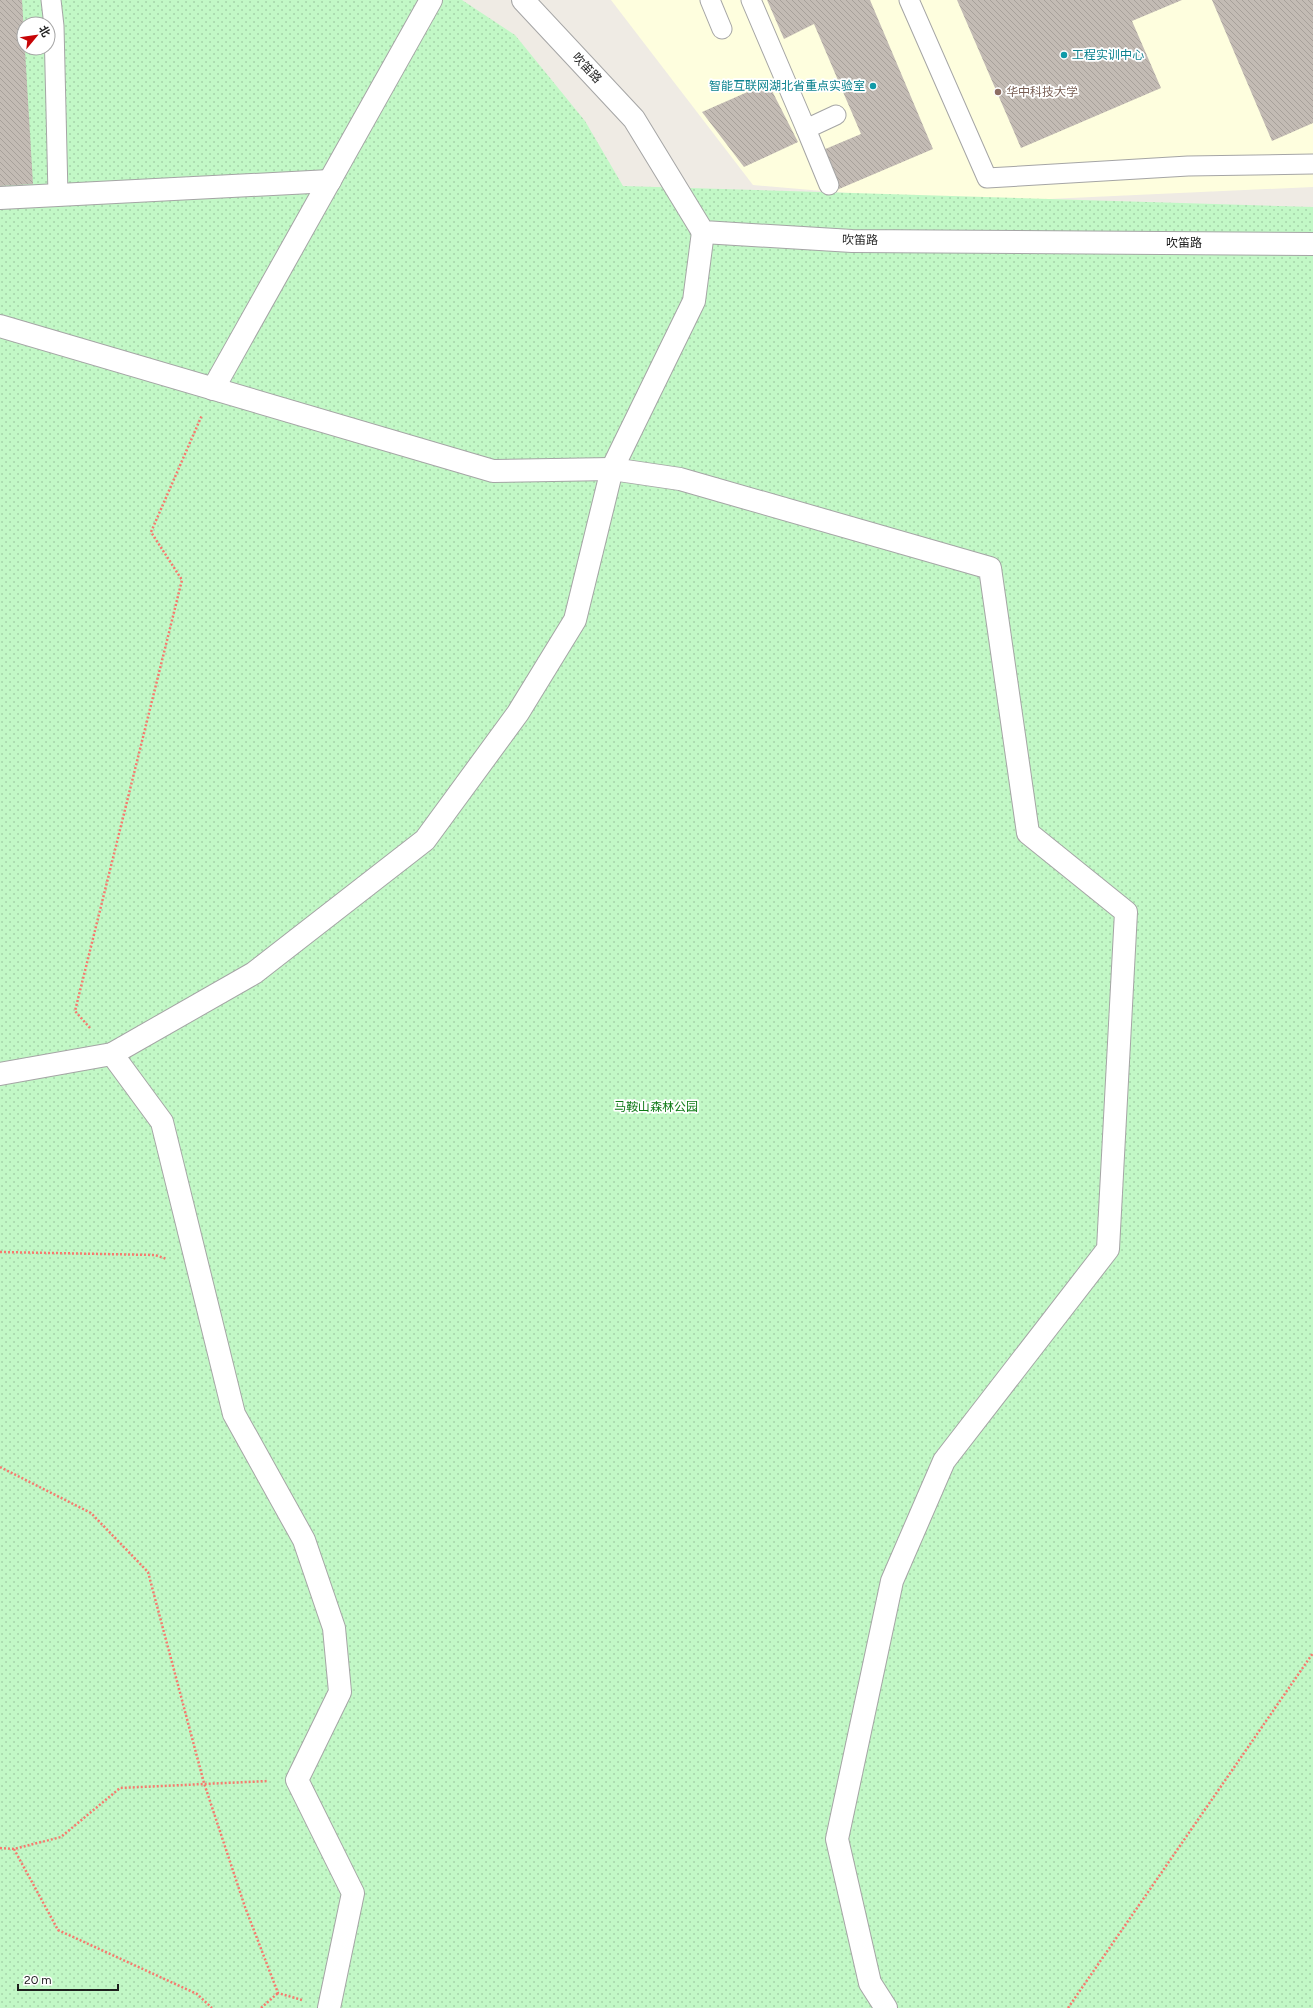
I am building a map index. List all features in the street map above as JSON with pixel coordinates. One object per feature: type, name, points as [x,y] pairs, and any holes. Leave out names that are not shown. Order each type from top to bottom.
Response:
[{"type":"street","points":[[213,389],[431,0]]},
{"type":"street","name":"吹笛路","points":[[526,1],[634,119],[703,232],[852,241],[1313,244]]},
{"type":"street","points":[[0,198],[330,181]]},
{"type":"street","points":[[0,1074],[112,1054],[254,973],[425,840],[518,713],[575,620],[612,469],[694,300],[703,232]]},
{"type":"street","points":[[0,326],[493,471],[612,469],[680,479],[990,568],[1028,833],[1126,912],[1108,1249],[944,1461],[892,1581],[836,1839],[870,1983],[886,2008]]},
{"type":"street","points":[[112,1054],[162,1122],[234,1414],[304,1540],[334,1628],[340,1692],[297,1780],[353,1893],[329,2008]]},
{"type":"lane","points":[[51,0],[54,26],[58,195]]},
{"type":"lane","points":[[710,0],[722,29]]},
{"type":"lane","points":[[751,0],[829,185]]},
{"type":"lane","points":[[909,0],[987,178],[1188,166],[1313,164]]},
{"type":"lane","points":[[806,129],[836,115]]},
{"type":"path","points":[[112,1054],[75,1010],[182,580],[151,532],[213,389]]},
{"type":"path","points":[[0,1252],[155,1255],[198,1270]]},
{"type":"path","points":[[0,1467],[91,1513],[148,1572],[204,1783],[245,1907],[278,1993]]},
{"type":"path","points":[[1068,2008],[1313,1653]]},
{"type":"path","points":[[0,1848],[14,1849],[60,1837],[120,1788],[204,1783],[297,1780]]},
{"type":"path","points":[[14,1849],[58,1930],[197,1994],[212,2008]]},
{"type":"path","points":[[278,1993],[329,2008]]},
{"type":"path","points":[[261,2008],[278,1993]]},
{"type":"shaded area","name":"华中科技大学","points":[[611,0],[1313,0],[1313,187],[962,203],[753,185]]},
{"type":"green space","name":"马鞍山森林公园","points":[[0,0],[462,0],[515,35],[585,121],[623,186],[1313,207],[1313,2008],[0,2008]]},
{"type":"building","points":[[0,0],[22,0],[23,16],[16,16],[16,56],[25,56],[33,184],[0,186]]},
{"type":"building","name":"智能互联网湖北省重点实验室","points":[[767,0],[870,0],[933,149],[839,189],[823,150],[861,134],[814,24],[784,39]]},
{"type":"building","name":"工程实训中心","points":[[957,0],[1182,0],[1132,21],[1161,88],[1021,148]]},
{"type":"building","points":[[1212,0],[1313,0],[1313,123],[1272,141]]},
{"type":"building","points":[[768,83],[798,142],[744,167],[702,112]]},
{"type":"place","name":"工程实训中心","points":[[1064,55]]},
{"type":"place","name":"智能互联网湖北省重点实验室","points":[[873,86]]},
{"type":"place","name":"华中科技大学","points":[[998,92]]}]
